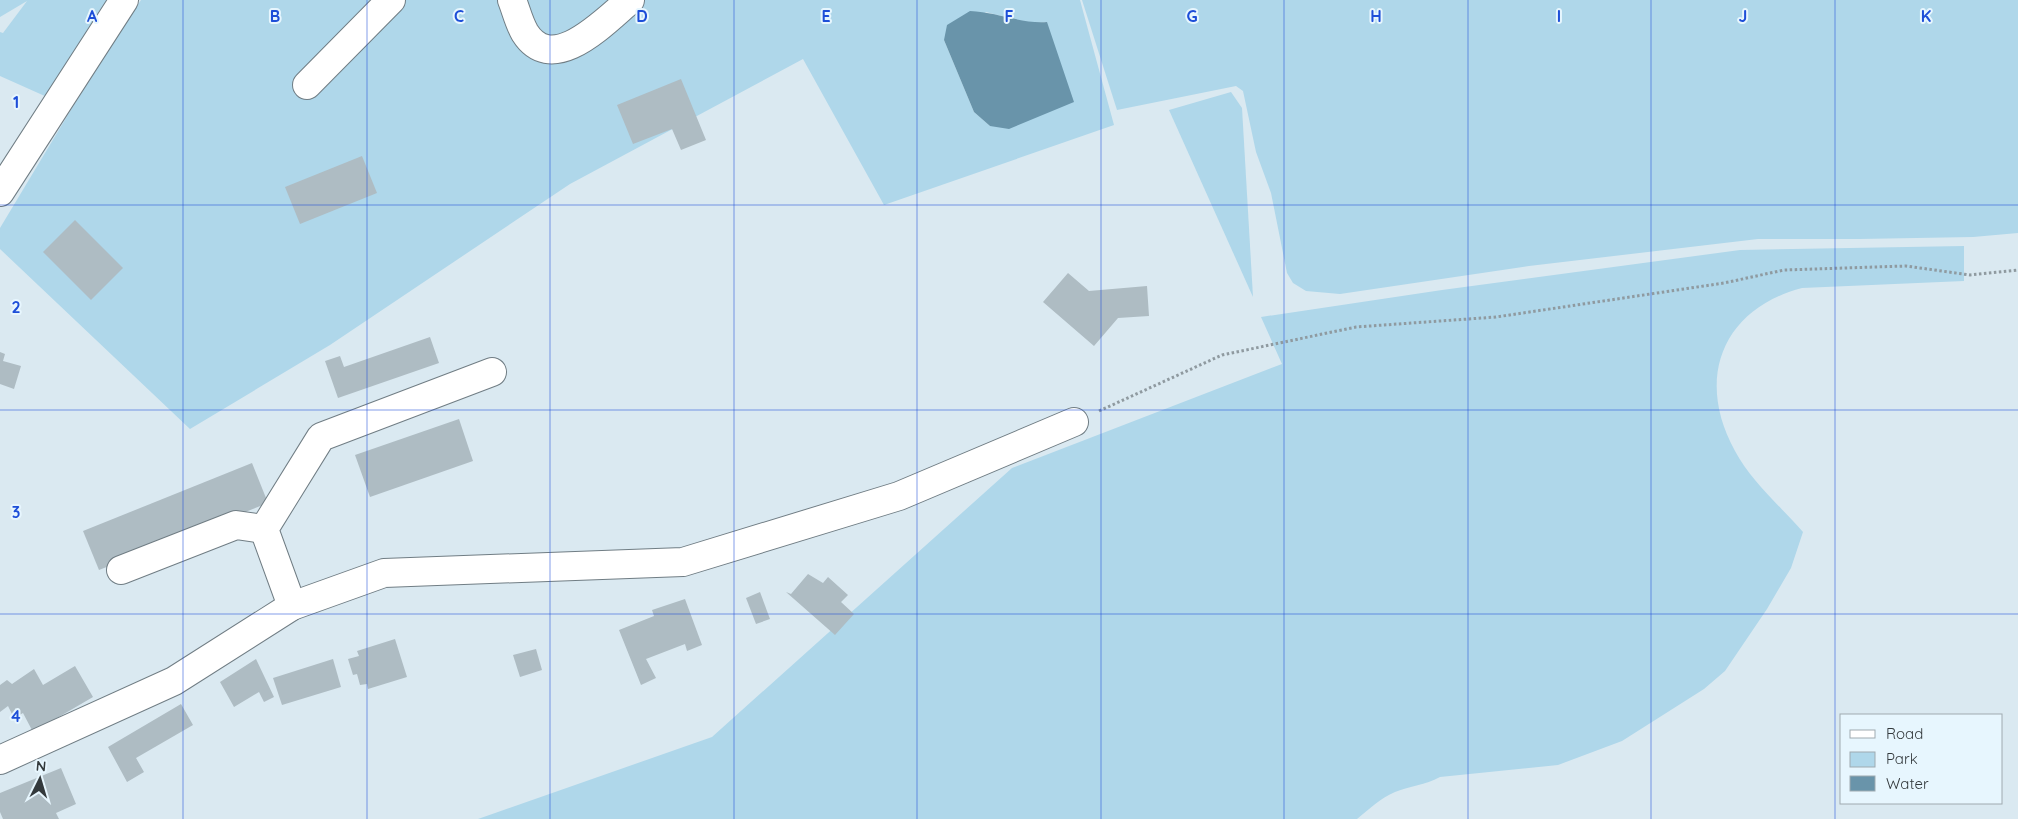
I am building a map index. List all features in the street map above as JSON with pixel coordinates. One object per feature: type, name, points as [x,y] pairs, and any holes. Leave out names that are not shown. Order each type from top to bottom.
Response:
[{"type":"street","points":[[0,192],[124,0]]},
{"type":"street","points":[[307,85],[391,0]]},
{"type":"street","points":[[512,0],[525,33],[540,48],[557,50],[582,39],[630,0]]},
{"type":"street","points":[[264,529],[321,437],[492,372]]},
{"type":"street","points":[[0,760],[174,681],[292,606],[384,573],[684,562],[899,496],[1074,422]]},
{"type":"street","points":[[121,570],[236,525],[264,529]]},
{"type":"street","points":[[264,529],[292,606]]},
{"type":"path","points":[[1074,422],[1222,355],[1356,327],[1496,317],[1724,283],[1784,270],[1906,266],[1970,275],[2018,270]]},
{"type":"green space","points":[[0,0],[109,0],[47,97],[0,76],[0,32],[3,33],[27,1],[0,17]]},
{"type":"green space","points":[[141,0],[1080,0],[1114,125],[884,205],[803,59],[570,184],[330,345],[190,429],[0,249],[0,228],[72,108]],"holes":[[[986,12],[1029,23],[1047,22],[990,126],[974,112],[944,40]]]},
{"type":"green space","points":[[1082,0],[2018,0],[2018,233],[1973,237],[1758,239],[1529,266],[1340,294],[1306,291],[1293,283],[1287,273],[1271,193],[1256,152],[1243,91],[1236,86],[1117,110]]},
{"type":"green space","points":[[1231,92],[1242,108],[1253,297],[1169,110]]},
{"type":"green space","points":[[1964,246],[1964,281],[1802,288],[1775,298],[1752,312],[1735,330],[1724,350],[1718,373],[1717,398],[1723,424],[1735,451],[1749,473],[1803,532],[1791,568],[1767,609],[1725,671],[1704,689],[1622,741],[1558,765],[1440,777],[1390,794],[1357,819],[478,819],[712,737],[1012,468],[1282,364],[1261,317],[1442,290],[1740,250]]},
{"type":"water","points":[[970,11],[1028,21],[1047,22],[1074,102],[1009,129],[990,126],[974,112],[944,40],[947,25]]},
{"type":"building","points":[[681,79],[706,140],[681,150],[672,129],[633,144],[617,105]]},
{"type":"building","points":[[362,156],[377,193],[300,224],[285,187]]},
{"type":"building","points":[[75,220],[123,268],[91,300],[43,252]]},
{"type":"building","points":[[1068,273],[1089,291],[1147,286],[1149,316],[1118,318],[1094,346],[1043,302]]},
{"type":"building","points":[[430,337],[439,363],[338,398],[325,361],[340,356],[344,367]]},
{"type":"building","points":[[0,352],[5,354],[3,361],[21,366],[14,389],[0,384]]},
{"type":"building","points":[[459,419],[473,461],[370,497],[355,455]]},
{"type":"building","points":[[252,463],[268,503],[99,570],[83,531]]},
{"type":"building","points":[[808,574],[823,583],[828,577],[848,595],[841,602],[854,614],[835,635],[786,592],[791,594]]},
{"type":"building","points":[[760,592],[770,619],[756,624],[746,598]]},
{"type":"building","points":[[685,599],[702,645],[687,651],[685,644],[646,659],[656,678],[641,685],[619,630],[654,616],[652,610]]},
{"type":"building","points":[[395,639],[407,677],[368,689],[367,684],[360,685],[357,674],[353,675],[348,659],[359,656],[357,651]]},
{"type":"building","points":[[536,649],[542,670],[520,677],[513,655]]},
{"type":"building","points":[[256,659],[274,697],[264,702],[259,692],[234,707],[220,682]]},
{"type":"building","points":[[333,659],[341,687],[282,705],[273,678]]},
{"type":"building","points":[[75,666],[93,697],[33,732],[23,713],[14,718],[8,706],[0,712],[0,685],[7,680],[12,684],[34,669],[43,685]]},
{"type":"building","points":[[181,704],[193,725],[136,758],[144,772],[127,782],[108,747]]},
{"type":"building","points":[[61,768],[76,804],[56,813],[59,819],[3,819],[0,812],[0,793]]}]
